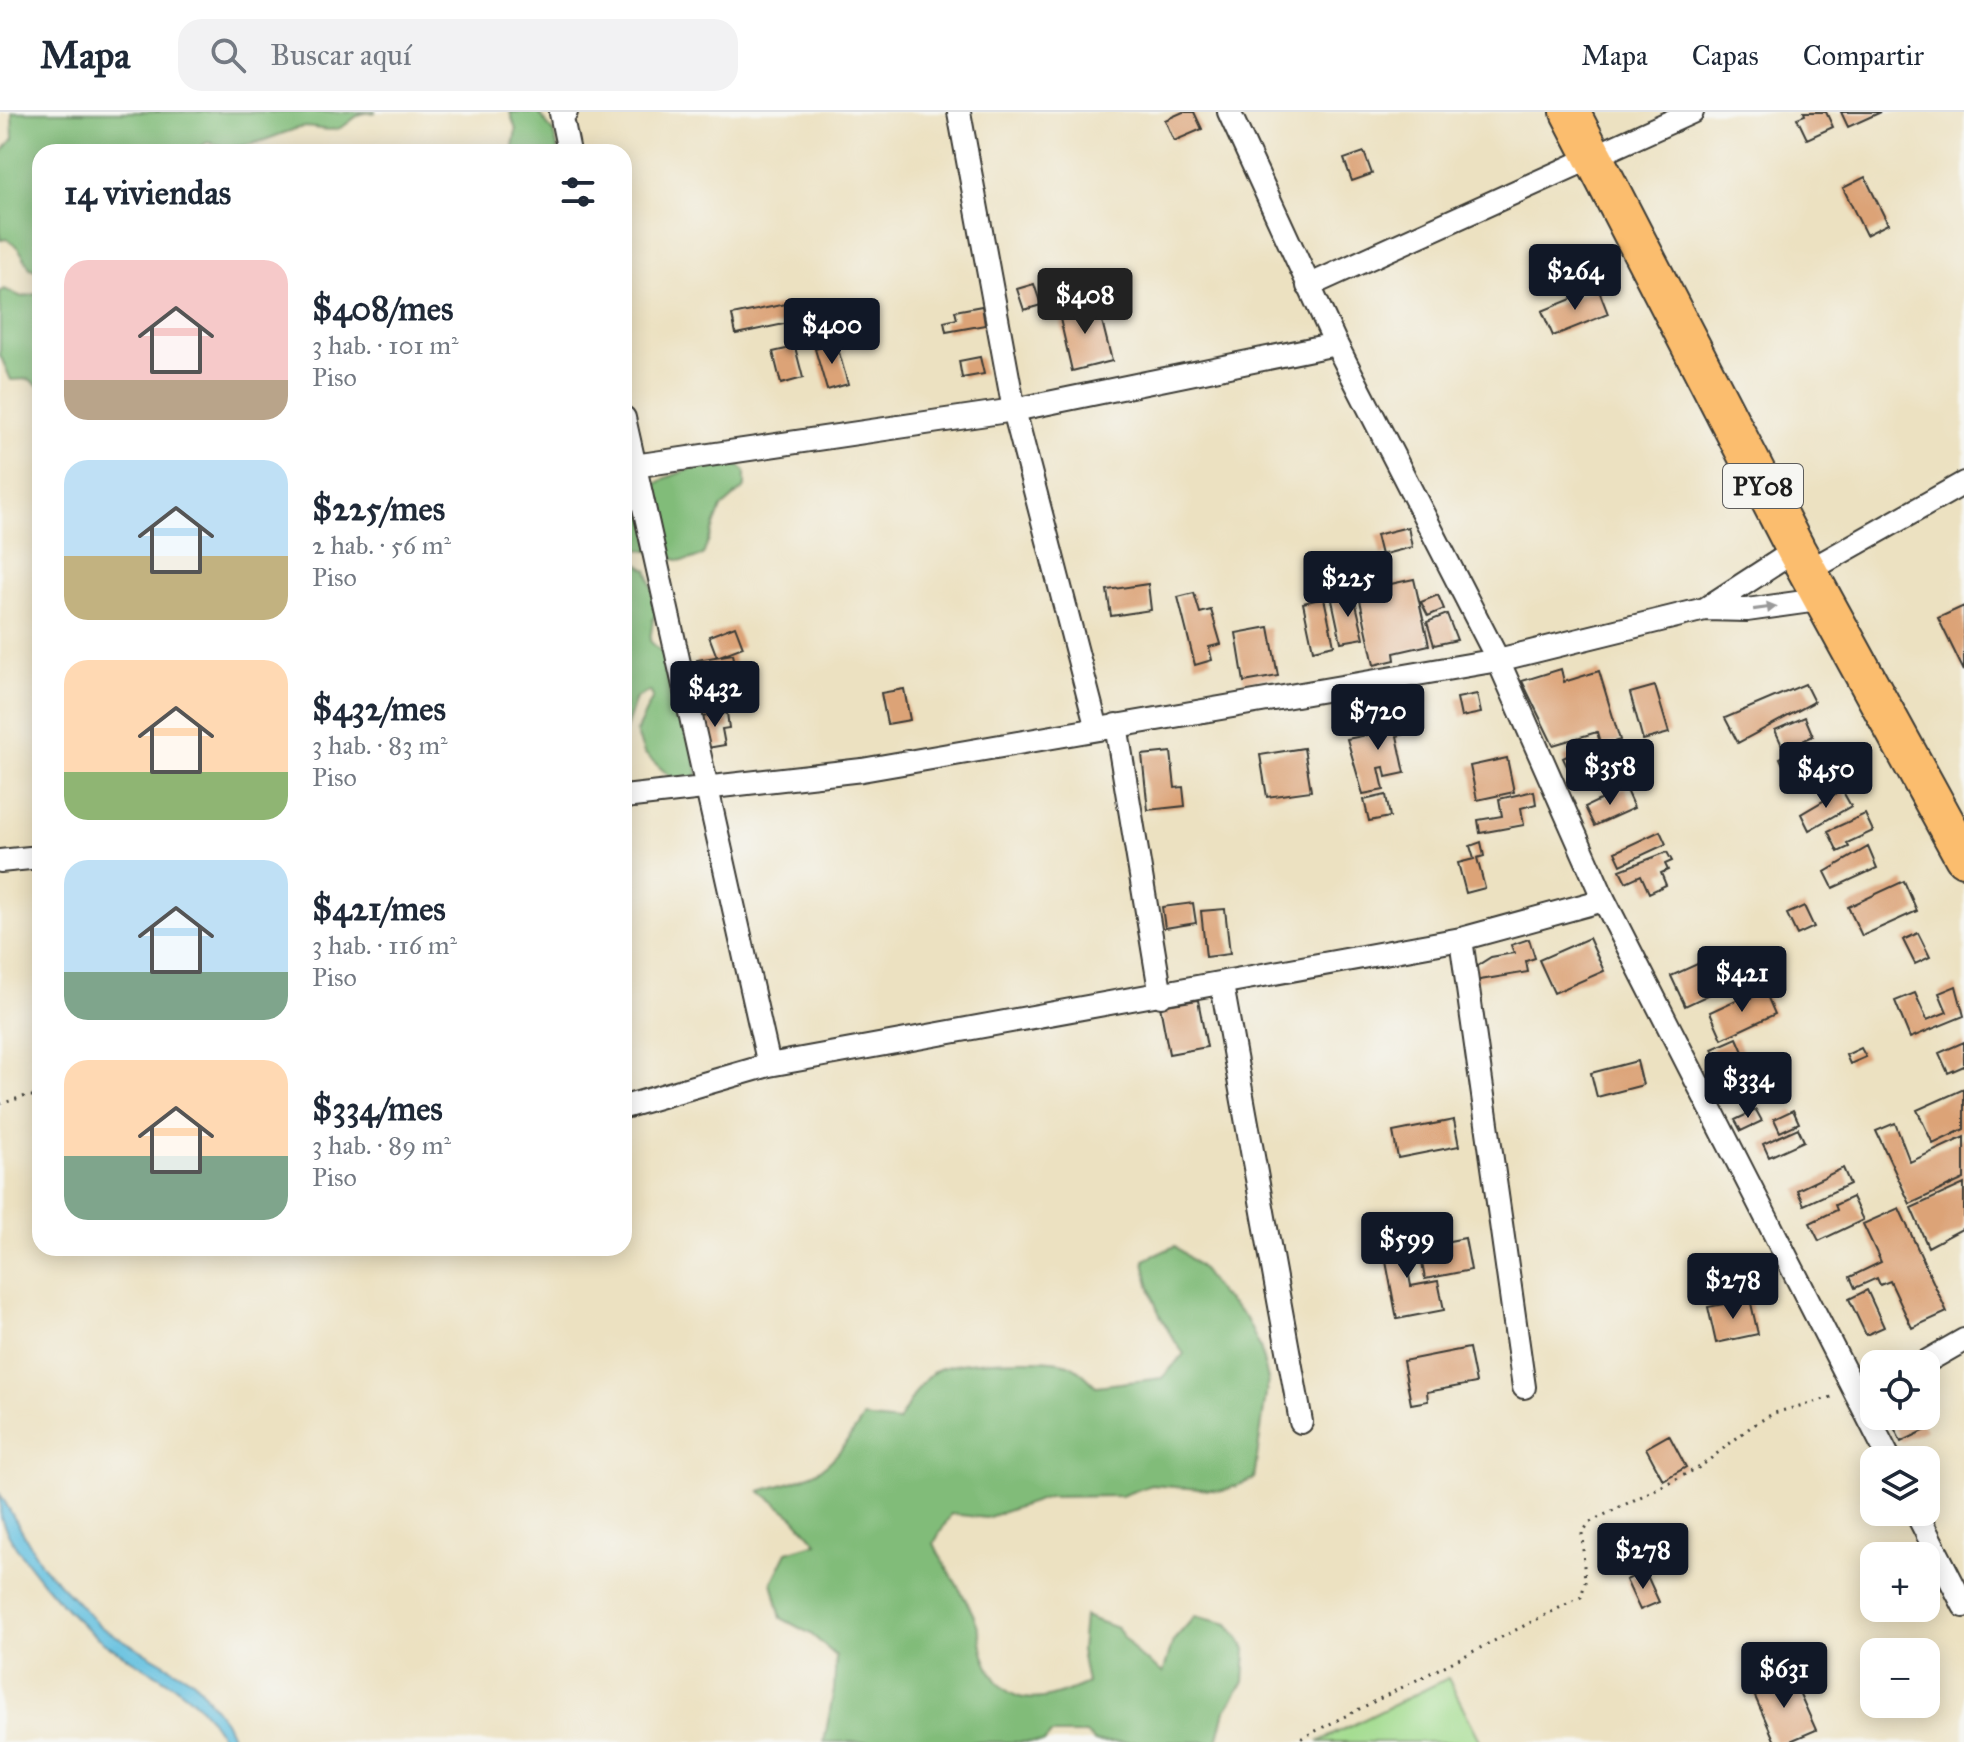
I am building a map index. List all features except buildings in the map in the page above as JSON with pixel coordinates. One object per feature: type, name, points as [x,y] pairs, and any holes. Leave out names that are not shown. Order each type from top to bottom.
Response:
[{"type":"highway","name":"PY08","points":[[1570,112],[1810,573],[1959,838]]},
{"type":"street","points":[[566,112],[561,113],[567,144]]},
{"type":"street","points":[[959,112],[1014,410],[1107,727],[1161,996]]},
{"type":"street","points":[[1229,112],[1336,344],[1498,660],[1604,900],[1860,1389]]},
{"type":"street","points":[[1308,286],[1692,112]]},
{"type":"street","points":[[634,466],[1014,410],[1336,344]]},
{"type":"street","points":[[632,456],[769,1065]]},
{"type":"street","points":[[1705,609],[1747,610],[1964,483]]},
{"type":"street","points":[[632,796],[862,770],[1498,660],[1705,609],[1810,573]]},
{"type":"street","points":[[0,861],[32,858]]},
{"type":"street","points":[[632,1105],[769,1065],[1222,985],[1461,939],[1604,900]]},
{"type":"street","points":[[1461,939],[1524,1387]]},
{"type":"street","points":[[1222,985],[1301,1422]]},
{"type":"street","points":[[1940,1354],[1964,1340]]},
{"type":"street","points":[[1923,1526],[1964,1606]]},
{"type":"path","points":[[0,1104],[32,1096]]},
{"type":"path","points":[[1294,1742],[1581,1597],[1585,1583],[1582,1533],[1590,1522],[1700,1467],[1774,1413],[1860,1393]]},
{"type":"green space","points":[[12,112],[376,112],[360,114],[337,129],[299,128],[251,144],[32,144],[32,269],[12,242],[0,240],[0,155],[13,138]]},
{"type":"green space","points":[[510,112],[538,112],[553,132],[557,144],[513,144],[516,130]]},
{"type":"green space","points":[[4,289],[22,297],[32,295],[32,381],[11,380],[0,355],[0,292]]},
{"type":"green space","points":[[733,461],[745,471],[745,487],[721,508],[703,555],[679,560],[632,547],[632,492],[638,495],[666,478],[696,467]]},
{"type":"green space","points":[[632,560],[647,570],[659,610],[653,619],[650,641],[675,665],[698,775],[678,784],[644,753],[636,732],[653,697],[650,691],[636,698],[632,710]]},
{"type":"green space","points":[[1175,1246],[1200,1267],[1219,1293],[1245,1317],[1260,1347],[1268,1380],[1254,1479],[1223,1491],[1151,1485],[1121,1496],[1048,1497],[986,1518],[951,1514],[934,1543],[973,1614],[992,1673],[1002,1686],[1025,1698],[1054,1696],[1087,1683],[1081,1651],[1084,1616],[1117,1628],[1138,1655],[1163,1673],[1173,1641],[1195,1616],[1228,1624],[1246,1649],[1244,1682],[1225,1711],[1217,1742],[1095,1742],[1086,1734],[1051,1734],[1044,1742],[824,1742],[834,1690],[836,1656],[811,1634],[781,1618],[772,1582],[787,1552],[817,1543],[794,1517],[760,1491],[821,1469],[831,1461],[863,1418],[898,1422],[921,1385],[939,1369],[1023,1360],[1072,1366],[1096,1386],[1162,1378],[1184,1354],[1158,1310],[1144,1260]]},
{"type":"green space","points":[[1448,1678],[1481,1742],[1318,1742]]},
{"type":"water","points":[[0,1494],[43,1567],[101,1627],[194,1681],[225,1721],[235,1742],[224,1742],[199,1706],[184,1693],[98,1638],[72,1615],[29,1565],[7,1532],[1,1518]]}]
